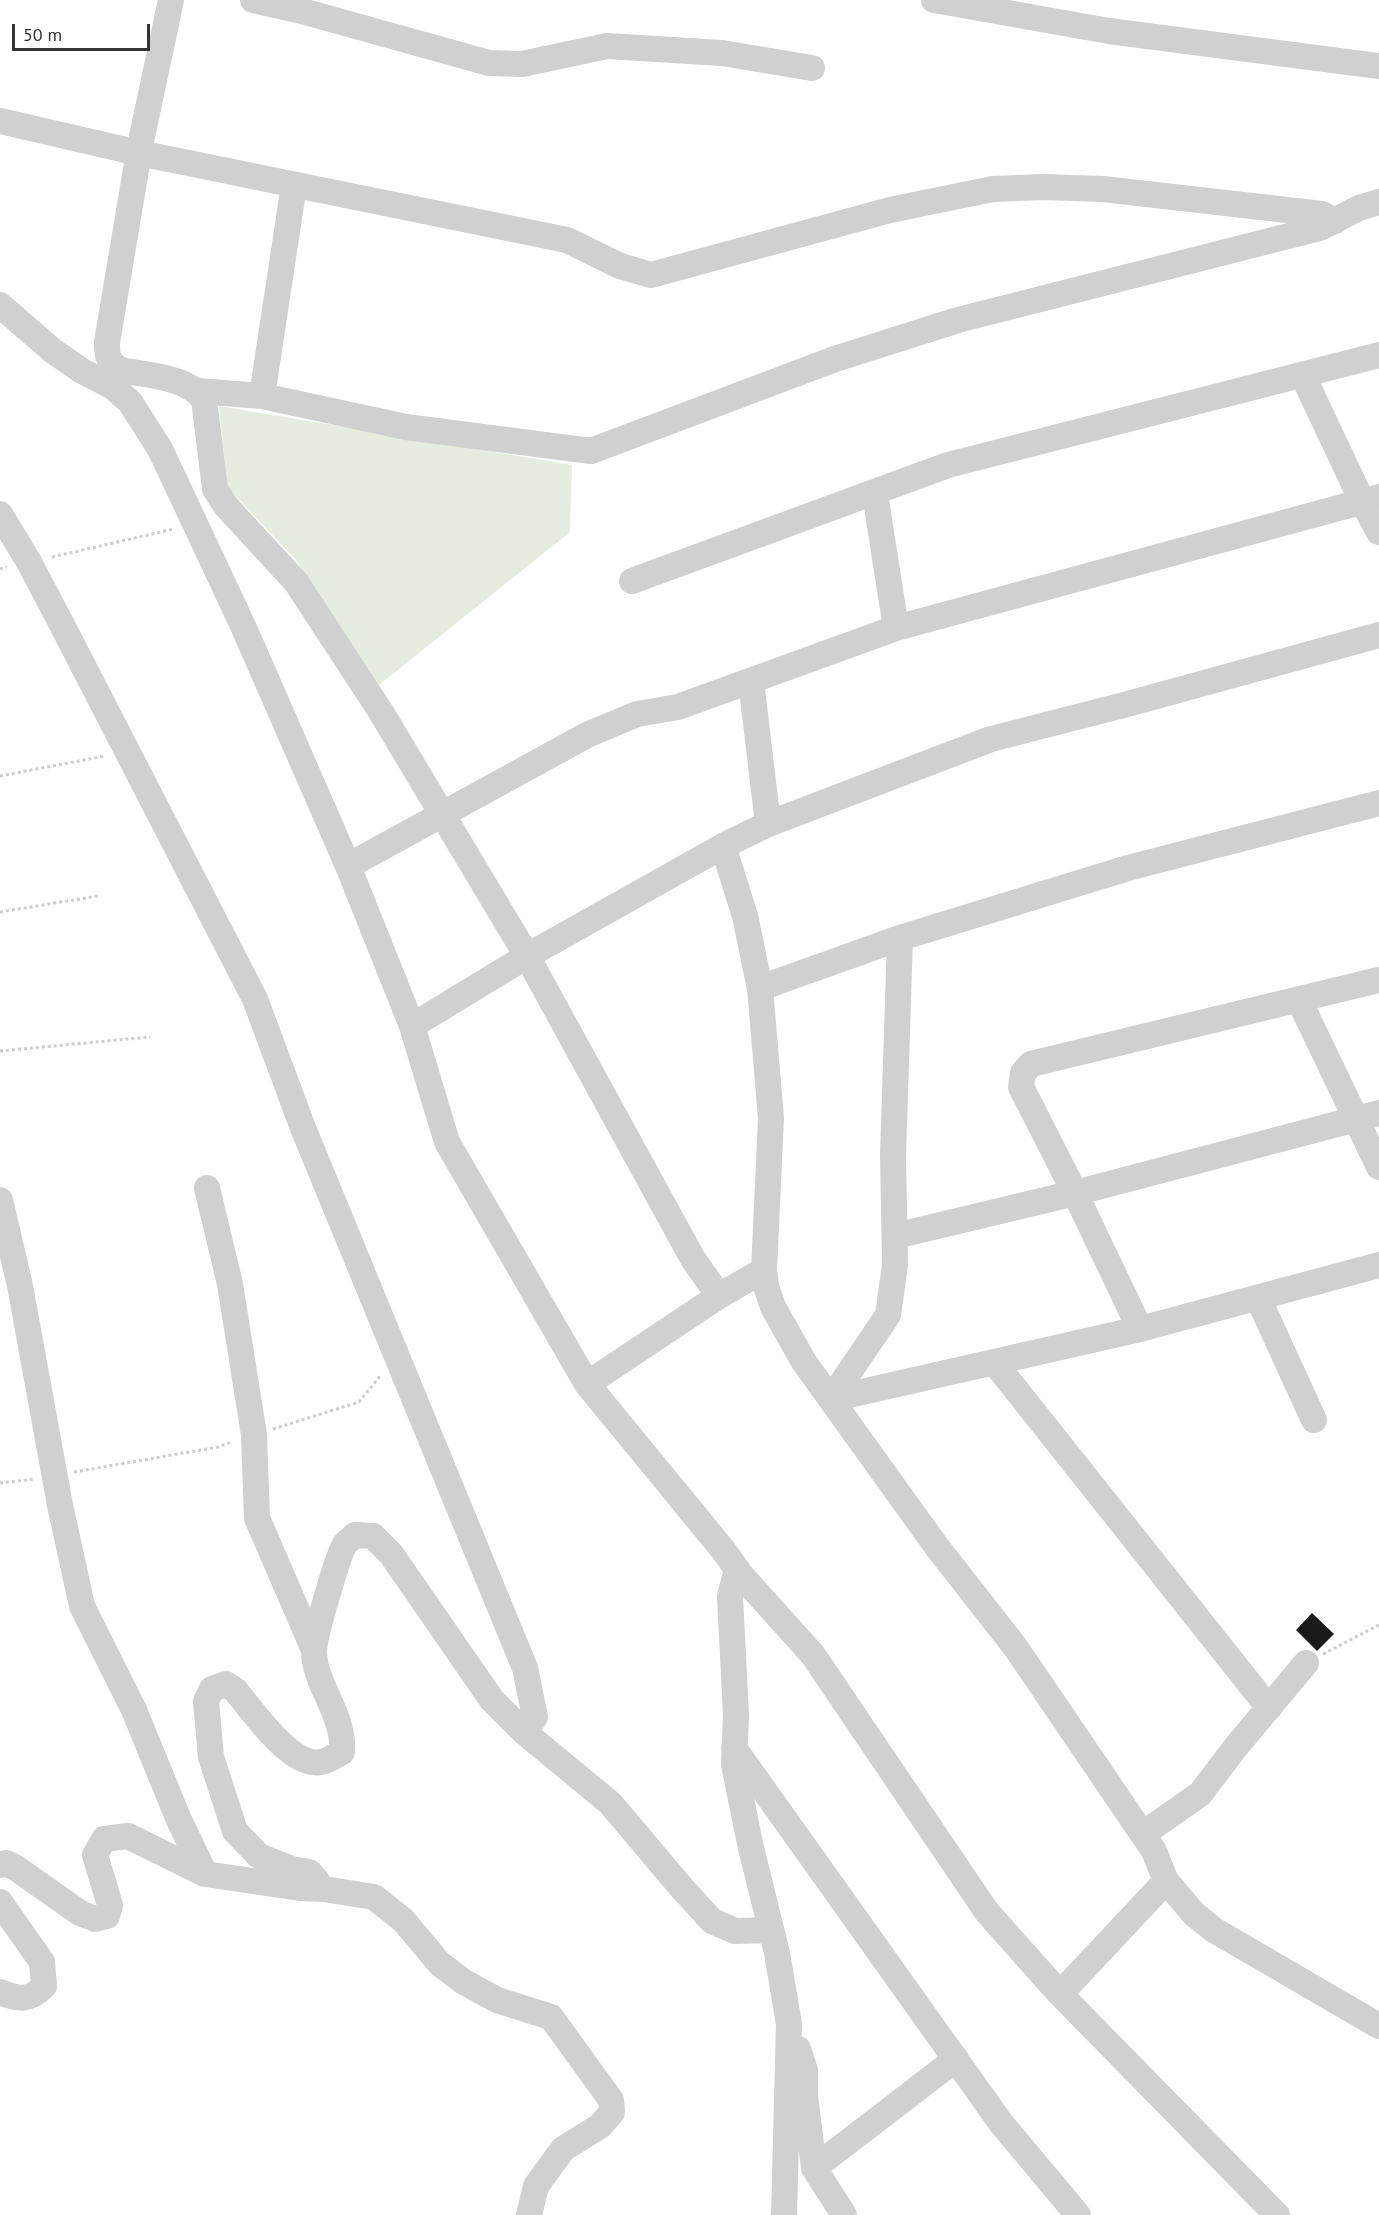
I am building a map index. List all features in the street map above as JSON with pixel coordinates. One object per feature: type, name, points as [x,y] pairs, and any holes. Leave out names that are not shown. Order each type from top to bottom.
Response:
[{"type":"street","points":[[171,0],[139,153],[107,342],[107,357],[130,402],[160,449],[196,524],[348,866],[412,1026],[447,1142],[587,1384],[737,1569],[813,1655],[987,1912],[1060,1994],[1277,2215]]},
{"type":"street","points":[[253,0],[303,5],[489,63],[522,63],[607,46],[722,53],[812,68]]},
{"type":"street","points":[[934,0],[1109,31],[1379,66]]},
{"type":"street","points":[[0,121],[139,153],[567,240],[620,266],[651,275],[890,210],[993,189],[1043,187],[1103,189],[1322,214],[1335,221]]},
{"type":"street","points":[[262,396],[294,185]]},
{"type":"street","points":[[198,392],[262,396],[406,427],[591,451],[747,390],[957,320],[1320,228],[1359,208],[1379,202]]},
{"type":"street","points":[[0,304],[53,351],[82,371],[117,379],[185,384],[198,392],[204,400],[215,489],[226,506],[296,582],[381,712],[527,956],[693,1259],[719,1296]]},
{"type":"street","points":[[632,581],[875,494],[948,465],[1379,355]]},
{"type":"street","points":[[1303,376],[1370,499],[1379,532]]},
{"type":"street","points":[[875,494],[896,628]]},
{"type":"street","points":[[348,866],[587,735],[637,714],[678,707],[896,628],[1370,499]]},
{"type":"street","points":[[0,514],[29,562],[255,999],[303,1128],[525,1668],[535,1717],[524,1732]]},
{"type":"street","points":[[412,1026],[527,956],[723,846],[768,824],[991,739],[1379,635]]},
{"type":"street","points":[[751,681],[768,824]]},
{"type":"street","points":[[760,988],[900,938],[1128,868],[1379,803]]},
{"type":"street","points":[[723,846],[745,916],[760,988],[771,1118],[764,1270],[766,1286],[773,1307],[804,1362],[931,1538],[1016,1648],[1154,1851],[1166,1881],[1194,1914],[1214,1930],[1379,2026]]},
{"type":"street","points":[[831,1399],[888,1315],[896,1265],[893,1155],[900,938]]},
{"type":"street","points":[[1140,1329],[1075,1192],[1021,1087],[1023,1073],[1031,1064],[1379,980]]},
{"type":"street","points":[[1299,1000],[1367,1115],[1379,1167]]},
{"type":"street","points":[[895,1236],[1075,1192],[1367,1115]]},
{"type":"street","points":[[207,1188],[230,1284],[254,1435],[257,1518],[314,1650],[319,1671],[343,1738],[342,1752],[321,1763],[298,1758],[280,1744],[236,1690],[226,1684],[212,1689],[206,1701],[212,1757],[235,1831],[259,1856],[292,1869],[309,1872],[317,1881],[313,1888]]},
{"type":"street","points":[[0,1200],[20,1286],[54,1476],[82,1606],[134,1710],[179,1820],[205,1874]]},
{"type":"street","points":[[831,1399],[1140,1329],[1379,1265]]},
{"type":"street","points":[[587,1384],[719,1296],[764,1270]]},
{"type":"street","points":[[1258,1298],[1314,1420]]},
{"type":"street","points":[[994,1362],[1269,1708]]},
{"type":"street","points":[[314,1650],[334,1568],[344,1545],[355,1535],[373,1536],[391,1554],[492,1700],[524,1732],[610,1803],[712,1921],[735,1931],[771,1930]]},
{"type":"street","points":[[737,1569],[730,1597],[736,1715],[734,1765],[777,1953],[789,2024],[805,2070],[805,2095],[814,2168],[844,2215]]},
{"type":"street","points":[[1143,1834],[1200,1794],[1306,1663]]},
{"type":"street","points":[[734,1748],[1001,2122],[1078,2215]]},
{"type":"street","points":[[0,1865],[6,1863],[16,1868],[80,1912],[95,1919],[107,1917],[110,1905],[95,1855],[105,1839],[128,1836],[205,1874],[374,1897],[404,1920],[440,1965],[464,1982],[497,2000],[551,2017],[611,2100],[612,2112],[600,2126],[563,2150],[536,2186],[529,2215]]},
{"type":"street","points":[[1060,1994],[1166,1881]]},
{"type":"street","points":[[0,1902],[42,1962],[44,1986],[35,1996],[23,1999],[0,1992]]},
{"type":"street","points":[[784,2215],[789,2024]]},
{"type":"street","points":[[814,2168],[956,2059]]},
{"type":"path","points":[[0,569],[196,524]]},
{"type":"path","points":[[0,776],[127,751]]},
{"type":"path","points":[[0,912],[98,896]]},
{"type":"path","points":[[0,1052],[150,1037]]},
{"type":"path","points":[[0,1483],[54,1476],[218,1447],[359,1402],[398,1355]]},
{"type":"path","points":[[1306,1663],[1379,1625]]},
{"type":"shaded area","points":[[219,406],[572,465],[570,532],[379,685],[295,559],[227,487]]},
{"type":"building","points":[[1312,1613],[1334,1634],[1317,1651],[1296,1630]]}]
